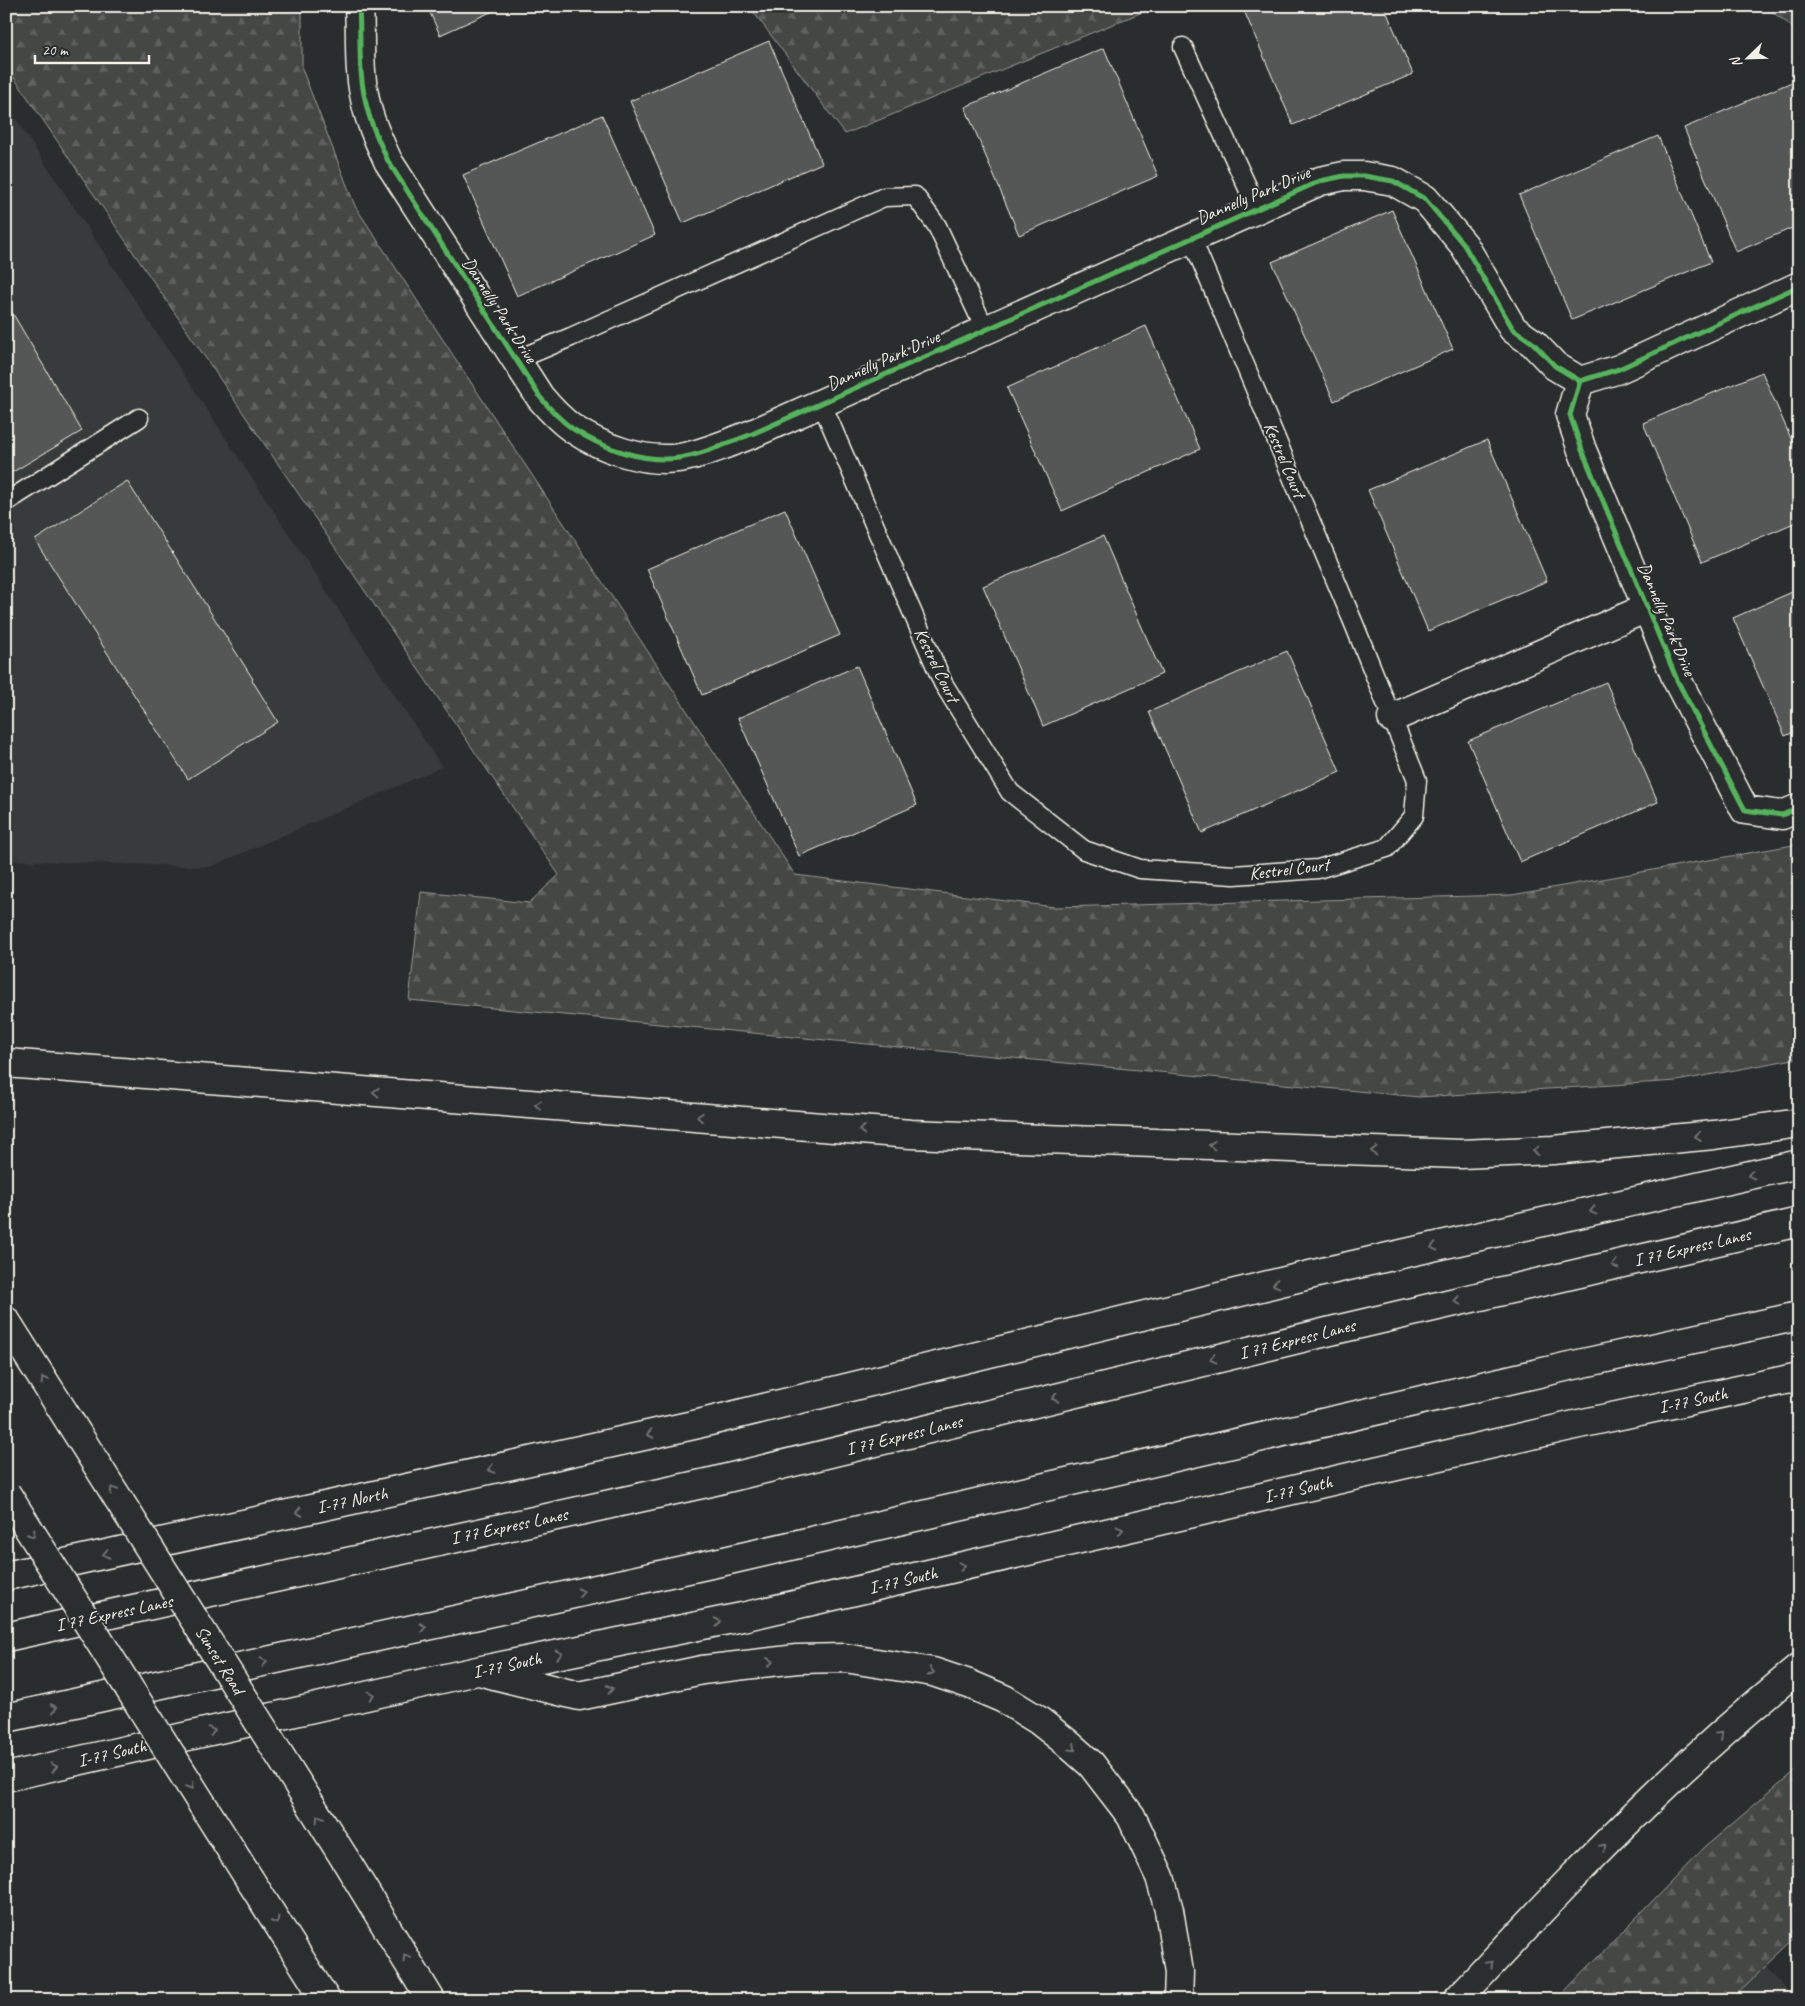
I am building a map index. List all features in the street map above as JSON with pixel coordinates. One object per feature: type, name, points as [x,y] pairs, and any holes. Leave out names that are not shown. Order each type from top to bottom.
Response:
[{"type":"main road","name":"Dannelly Park Drive","points":[[358,6],[360,62],[365,100],[374,129],[388,161],[540,397],[556,416],[572,429],[595,441],[626,453],[656,458],[677,458],[701,453],[752,434],[1320,180],[1344,176],[1364,176],[1392,181],[1425,199],[1464,245],[1514,328],[1533,343],[1555,366],[1580,381],[1570,415],[1582,450],[1677,680],[1745,810],[1782,815],[1799,808]]},
{"type":"main road","points":[[1580,381],[1619,369],[1799,286]]},
{"type":"main road","points":[[1392,718],[1647,608]]},
{"type":"main road","points":[[6,1063],[911,1134],[1461,1154],[1553,1150],[1714,1134],[1799,1123]]},
{"type":"main road","name":"I-77 North","points":[[6,1576],[698,1424],[1322,1272],[1799,1164]]},
{"type":"main road","name":"I 77 Express Lanes","points":[[6,1636],[711,1482],[1336,1330],[1799,1222]]},
{"type":"main road","points":[[6,1718],[729,1560],[1565,1366],[1799,1316]]},
{"type":"main road","name":"Sunset Road","points":[[6,1321],[345,1859],[431,2000]]},
{"type":"main road","name":"I-77 South","points":[[6,1777],[477,1671],[742,1617],[1579,1424],[1799,1377]]},
{"type":"main road","points":[[6,1493],[326,2000]]},
{"type":"main road","points":[[477,1671],[579,1696],[702,1670],[798,1659],[845,1658],[933,1672],[969,1684],[1004,1699],[1052,1731],[1091,1764],[1130,1816],[1160,1877],[1169,1910],[1179,1972],[1178,2000]]},
{"type":"main road","points":[[1457,2000],[1577,1873],[1655,1795],[1742,1715],[1799,1668]]},
{"type":"lane","points":[[1183,47],[1257,208]]},
{"type":"lane","points":[[516,360],[884,197],[915,196],[937,226],[986,329]]},
{"type":"lane","name":"Kestrel Court","points":[[821,402],[943,683],[1010,792],[1084,850],[1140,869],[1234,875],[1318,869],[1387,848],[1414,816],[1417,780],[1263,406],[1191,237]]},
{"type":"lane","points":[[6,502],[139,418]]},
{"type":"shaded area","points":[[6,104],[442,767],[210,867],[6,860]]},
{"type":"shaded area","points":[[1763,1959],[1794,2000],[1725,2000]]},
{"type":"green space","points":[[6,6],[302,6],[302,69],[355,206],[795,875],[1055,907],[1512,895],[1799,844],[1799,1058],[1677,1081],[1419,1097],[409,1000],[421,892],[529,903],[559,875],[6,66]]},
{"type":"green space","points":[[749,6],[1157,6],[845,134]]},
{"type":"green space","points":[[1764,6],[1799,6],[1799,34],[1786,22]]},
{"type":"green space","points":[[1799,1767],[1799,1935],[1730,2000],[1556,2000],[1705,1847]]},
{"type":"building","points":[[427,6],[504,6],[440,35]]},
{"type":"building","points":[[1242,6],[1384,6],[1413,74],[1293,125]]},
{"type":"building","points":[[769,41],[822,163],[683,223],[630,101]]},
{"type":"building","points":[[1104,48],[1158,176],[1019,235],[965,107]]},
{"type":"building","points":[[1799,79],[1799,225],[1736,252],[1684,128]]},
{"type":"building","points":[[602,115],[655,235],[517,296],[463,175]]},
{"type":"building","points":[[1658,136],[1711,262],[1572,320],[1519,195]]},
{"type":"building","points":[[1392,210],[1453,349],[1334,401],[1272,262]]},
{"type":"building","points":[[6,302],[82,431],[6,476]]},
{"type":"building","points":[[1146,326],[1200,449],[1062,511],[1007,388]]},
{"type":"building","points":[[1762,372],[1799,457],[1799,521],[1702,562],[1643,423]]},
{"type":"building","points":[[1487,440],[1547,581],[1428,631],[1368,490]]},
{"type":"building","points":[[127,481],[253,679],[278,722],[188,779],[35,540]]},
{"type":"building","points":[[785,509],[840,635],[702,695],[647,569]]},
{"type":"building","points":[[1103,536],[1162,674],[1043,726],[983,586]]},
{"type":"building","points":[[1799,589],[1799,730],[1785,736],[1733,618]]},
{"type":"building","points":[[1287,651],[1340,772],[1202,833],[1149,712]]},
{"type":"building","points":[[857,666],[917,805],[799,856],[738,718]]},
{"type":"building","points":[[1606,682],[1658,802],[1520,862],[1468,741]]},
{"type":"cycle path","points":[[359,6],[363,87],[372,123],[388,161],[540,397],[564,422],[584,436],[610,448],[638,456],[666,459],[679,458],[707,451],[752,434],[1320,181],[1344,176],[1364,176],[1393,181],[1425,199],[1464,245],[1513,329],[1533,343],[1555,366],[1580,381],[1619,369],[1799,286]]},
{"type":"cycle path","points":[[1580,381],[1570,415],[1582,450],[1677,680],[1745,810],[1782,815],[1799,808]]}]
